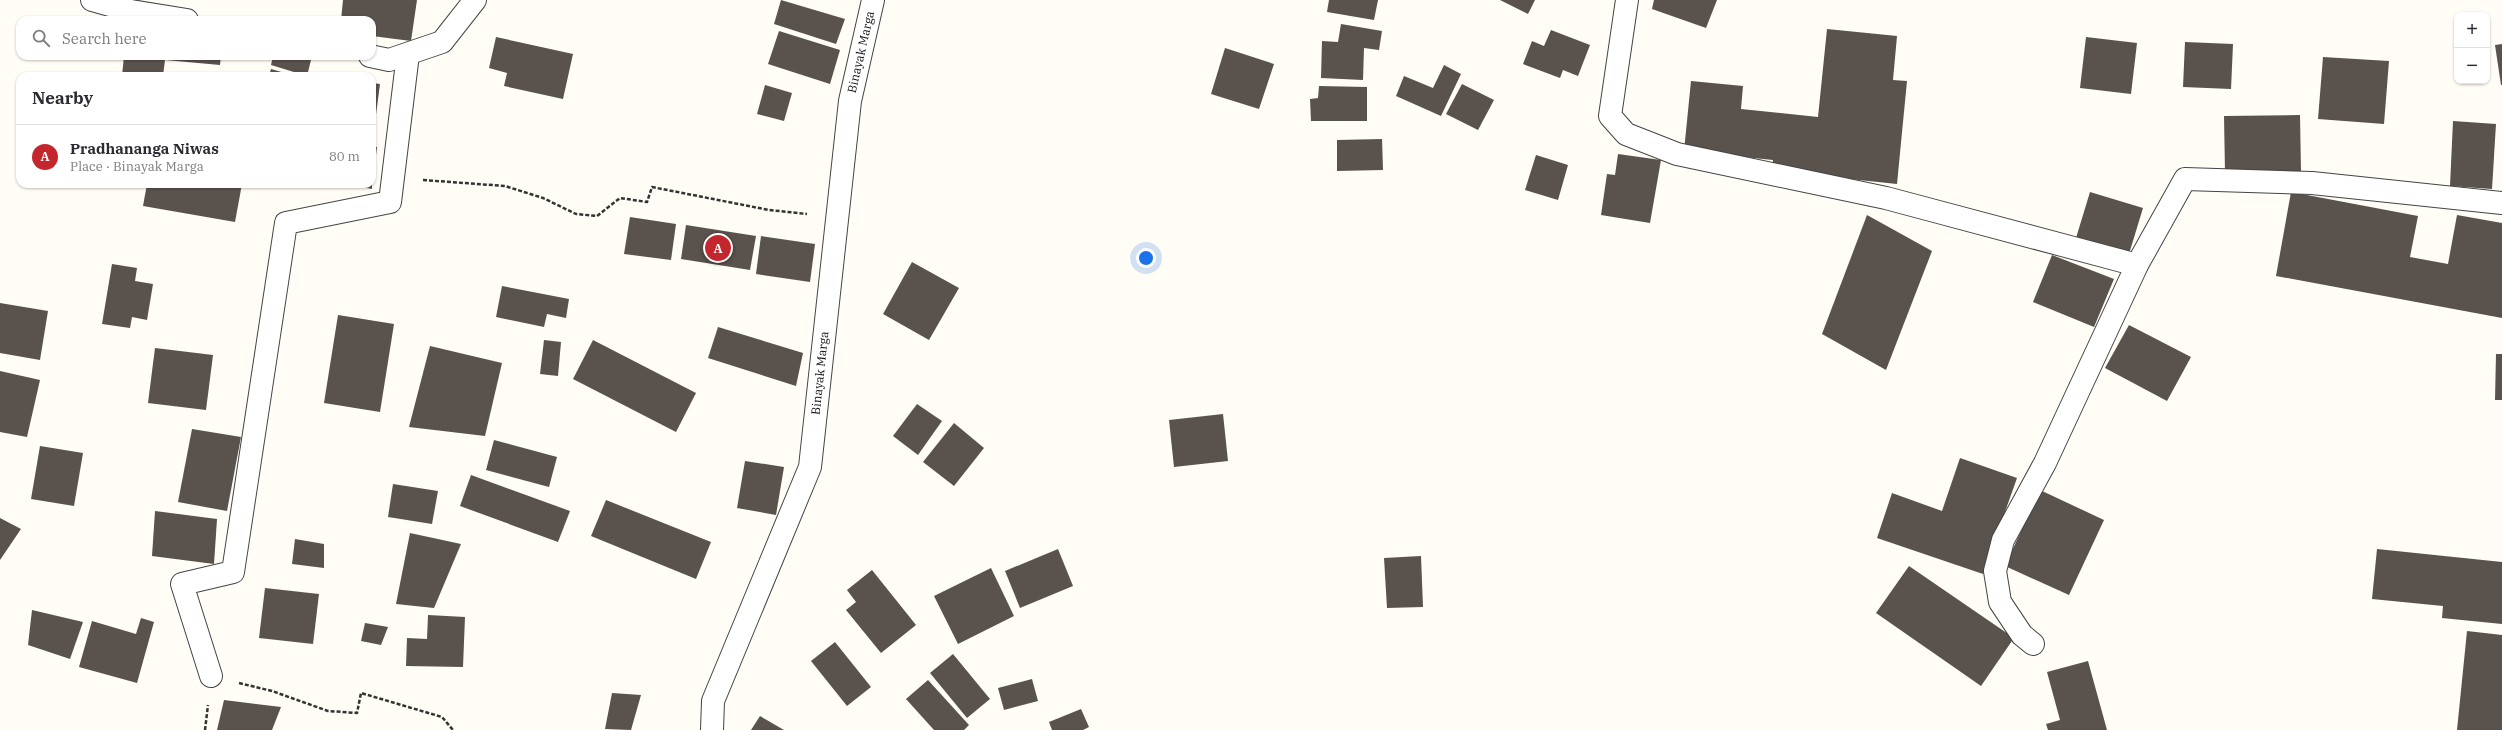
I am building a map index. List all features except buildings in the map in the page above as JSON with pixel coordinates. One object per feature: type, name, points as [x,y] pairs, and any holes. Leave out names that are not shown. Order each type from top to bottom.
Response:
[{"type":"street","points":[[92,0],[131,11],[162,16]]},
{"type":"street","points":[[376,57],[389,60],[442,42],[475,0]]},
{"type":"street","name":"Binayak Marga","points":[[712,730],[713,702],[810,467],[850,101],[873,0]]},
{"type":"street","points":[[1627,0],[1610,116],[1626,134],[1677,154],[1886,198],[2137,265]]},
{"type":"street","points":[[211,676],[182,584],[233,572],[286,223],[390,202],[408,54]]},
{"type":"street","points":[[2033,644],[2022,635],[2000,602],[1995,571],[2003,540],[2045,463],[2137,265],[2185,179],[2312,183],[2502,203]]},
{"type":"path","points":[[393,177],[505,186],[543,198],[576,214],[597,216],[620,198],[646,202],[652,188],[769,210],[838,217]]},
{"type":"path","points":[[211,676],[272,692],[328,711],[357,713],[361,693],[442,717],[453,730]]},
{"type":"place","name":"Pradhananga Niwas","points":[[718,248]]}]
